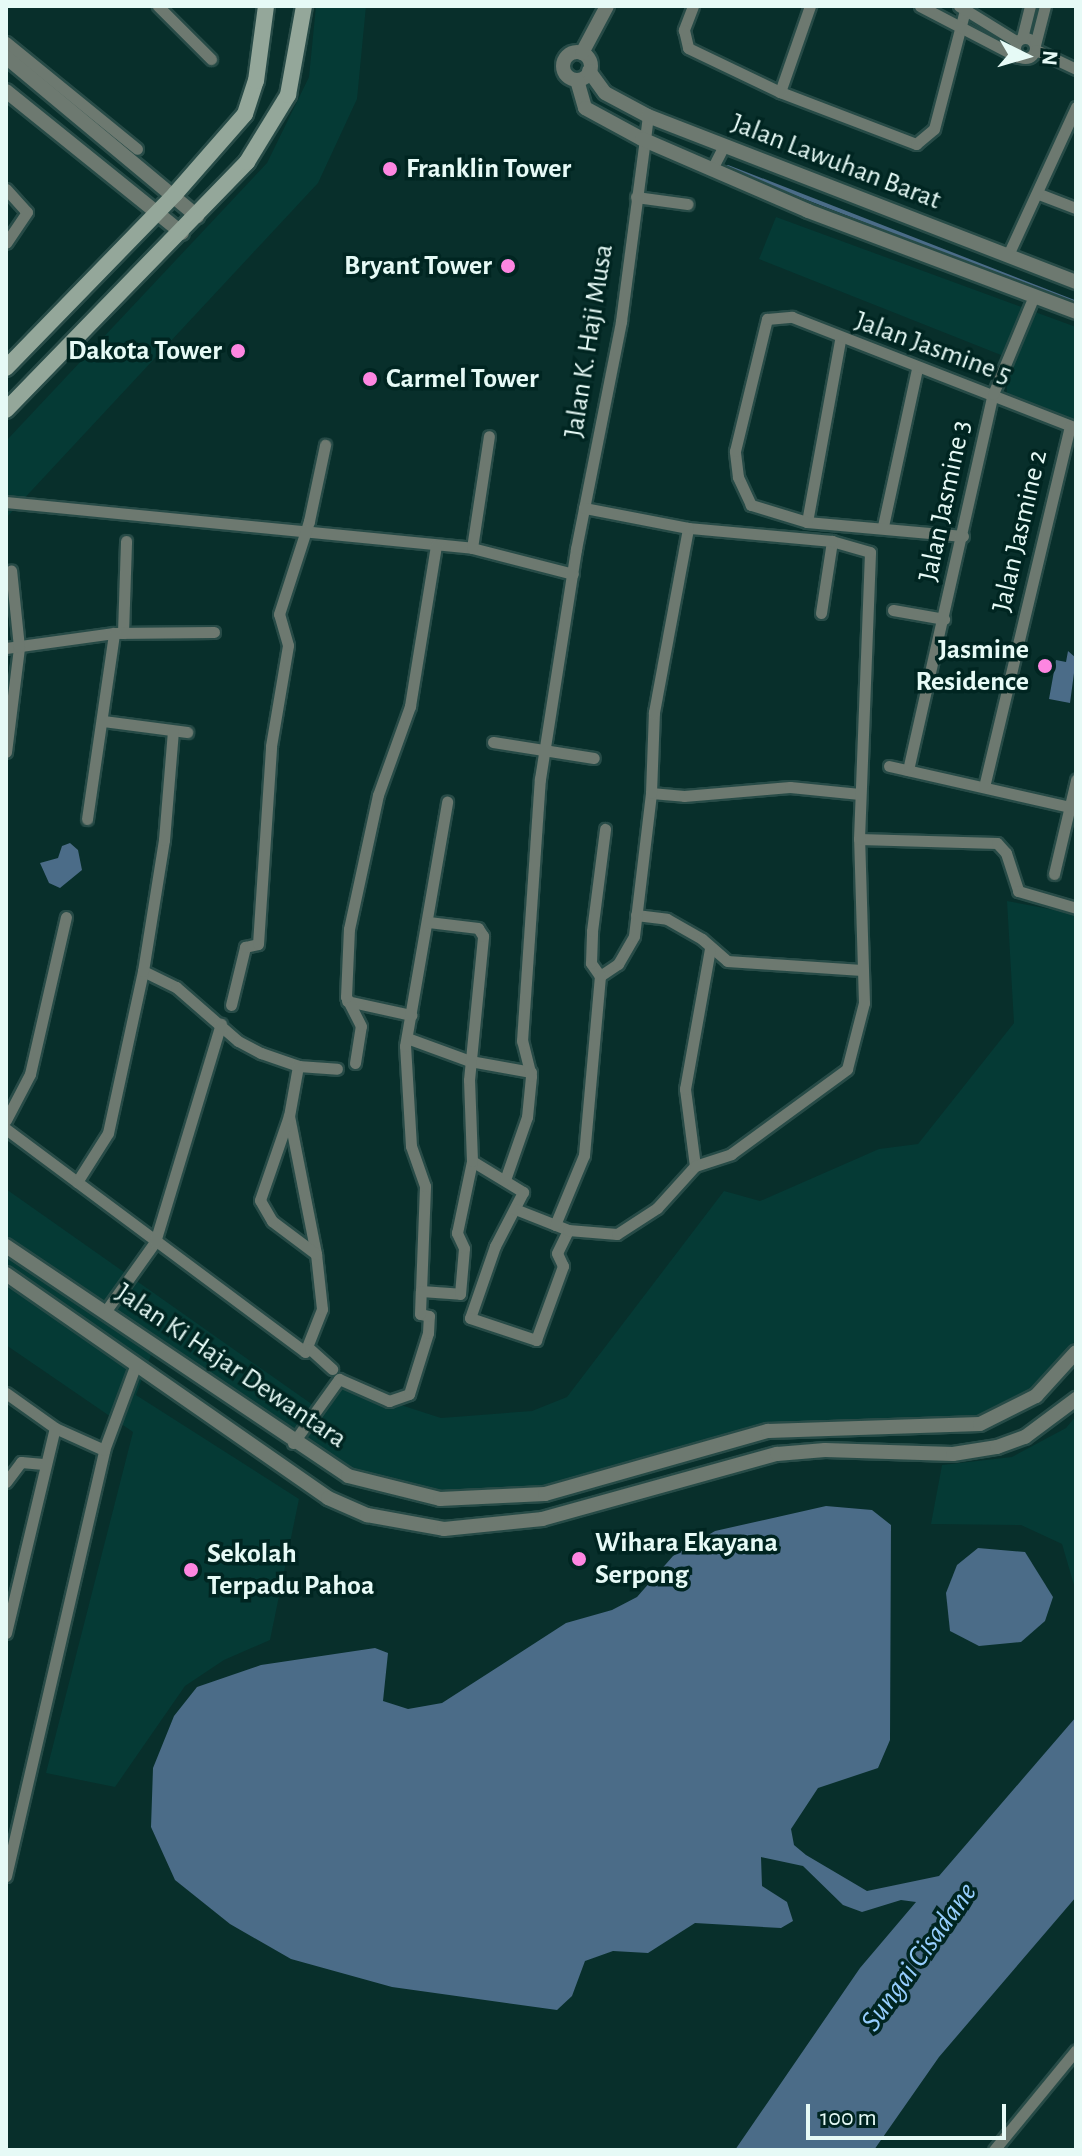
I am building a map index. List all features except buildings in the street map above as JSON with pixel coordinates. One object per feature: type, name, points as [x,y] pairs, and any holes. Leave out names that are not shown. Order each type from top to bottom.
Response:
[{"type":"main road","points":[[6,368],[175,194],[245,114],[256,81],[266,6]]},
{"type":"main road","points":[[6,410],[182,233],[271,129],[298,57],[304,6]]},
{"type":"street","points":[[158,6],[211,59]]},
{"type":"street","points":[[582,53],[607,6]]},
{"type":"street","points":[[693,6],[684,30],[688,48],[780,92],[916,144],[934,129],[963,7],[1076,69]]},
{"type":"street","points":[[780,92],[810,6]]},
{"type":"street","points":[[920,6],[1018,57],[1029,59],[1035,48],[1045,6]]},
{"type":"street","points":[[1018,57],[1019,40],[1030,6]]},
{"type":"street","points":[[6,42],[137,149]]},
{"type":"street","points":[[583,76],[564,71],[564,60],[572,53],[582,53],[590,61],[583,76],[579,98],[593,116],[808,211],[1076,312]]},
{"type":"street","points":[[6,57],[175,194],[197,216]]},
{"type":"street","name":"Jalan Lawuhan Barat","points":[[583,76],[605,93],[648,116],[1076,282]]},
{"type":"street","points":[[6,91],[182,233]]},
{"type":"street","points":[[1008,255],[1039,194],[1076,107]]},
{"type":"street","name":"Jalan K. Haji Musa","points":[[505,1180],[527,1117],[531,1072],[522,1041],[545,750],[584,508],[621,321],[642,139],[648,116]]},
{"type":"street","points":[[712,169],[723,147]]},
{"type":"street","points":[[6,189],[27,212],[6,243]]},
{"type":"street","points":[[1039,194],[1076,208]]},
{"type":"street","points":[[636,197],[688,204]]},
{"type":"street","name":"Jalan Jasmine 3","points":[[908,770],[993,394],[1034,296]]},
{"type":"street","name":"Jalan Jasmine 5","points":[[807,522],[751,505],[738,477],[735,451],[767,319],[774,315],[792,317],[840,340],[993,394],[1073,427]]},
{"type":"street","points":[[840,340],[807,522],[883,526],[963,536]]},
{"type":"street","points":[[883,526],[917,369]]},
{"type":"street","name":"Jalan Jasmine 2","points":[[984,787],[1073,427]]},
{"type":"street","points":[[472,548],[489,436]]},
{"type":"street","points":[[231,1005],[245,947],[258,944],[271,746],[288,645],[279,614],[305,532],[325,445]]},
{"type":"street","points":[[6,502],[472,548],[573,574]]},
{"type":"street","points":[[515,1209],[568,1230],[617,1234],[657,1208],[695,1166],[731,1154],[847,1069],[864,1003],[859,839],[872,556],[861,547],[832,541],[688,528],[584,508]]},
{"type":"street","points":[[600,976],[625,956],[636,915],[651,793],[654,712],[688,528]]},
{"type":"street","points":[[87,819],[118,633],[126,541]]},
{"type":"street","points":[[821,613],[832,541]]},
{"type":"street","points":[[355,1063],[360,1020],[347,1001],[357,880],[378,795],[410,706],[436,545]]},
{"type":"street","points":[[6,752],[19,647],[11,570]]},
{"type":"street","name":"Jalan Jasmine 3","points":[[893,610],[944,619]]},
{"type":"street","points":[[6,648],[118,633],[214,632]]},
{"type":"street","points":[[103,721],[187,732]]},
{"type":"street","points":[[77,1182],[108,1133],[143,971],[164,840],[173,731]]},
{"type":"street","points":[[493,742],[594,758]]},
{"type":"street","points":[[889,766],[1070,807]]},
{"type":"street","points":[[1054,874],[1076,780]]},
{"type":"street","points":[[651,793],[684,796],[790,787],[860,794]]},
{"type":"street","points":[[293,1443],[339,1379],[389,1401],[409,1394],[428,1333],[429,1316],[420,1314],[425,1186],[411,1146],[407,1038],[447,802]]},
{"type":"street","points":[[555,1225],[584,1155],[600,976],[591,963],[592,931],[605,829]]},
{"type":"street","points":[[859,839],[997,843],[1006,853],[1018,891],[1076,908]]},
{"type":"street","points":[[636,915],[667,919],[702,939],[727,961],[862,970]]},
{"type":"street","points":[[6,1120],[30,1074],[66,917]]},
{"type":"street","points":[[428,922],[478,928],[483,936],[470,1061],[472,1161],[457,1233],[464,1248],[460,1294]]},
{"type":"street","points":[[695,1166],[685,1089],[710,949]]},
{"type":"street","points":[[143,971],[176,987],[249,1047],[298,1066],[337,1069]]},
{"type":"street","points":[[347,1001],[411,1015]]},
{"type":"street","points":[[105,1312],[155,1242],[181,1168],[221,1024]]},
{"type":"street","points":[[407,1038],[470,1061],[531,1072]]},
{"type":"street","points":[[298,1066],[289,1116],[260,1200],[272,1221],[316,1254]]},
{"type":"street","points":[[289,1116],[316,1254],[322,1309],[310,1349]]},
{"type":"street","points":[[6,1129],[300,1352],[310,1349]]},
{"type":"street","points":[[421,1291],[460,1294],[480,1301],[495,1246],[523,1192],[472,1161]]},
{"type":"street","points":[[473,1299],[470,1318],[536,1340],[563,1266],[557,1253],[568,1230]]},
{"type":"street","name":"Jalan Ki Hajar Dewantara","points":[[6,1246],[293,1443],[348,1476],[413,1495],[468,1500],[545,1494],[768,1431],[831,1426],[952,1429],[980,1424],[1036,1396],[1076,1352]]},
{"type":"street","name":"Jalan Ki Hajar Dewantara","points":[[6,1274],[328,1498],[367,1515],[444,1529],[542,1519],[777,1454],[825,1450],[953,1454],[997,1447],[1025,1437],[1076,1399]]},
{"type":"street","points":[[310,1349],[332,1369]]},
{"type":"street","points":[[6,1876],[104,1450],[136,1364]]},
{"type":"street","points":[[6,1393],[55,1428],[104,1450]]},
{"type":"street","points":[[6,1633],[55,1428]]},
{"type":"street","points":[[6,1482],[21,1462],[46,1464]]},
{"type":"street","points":[[994,2150],[1076,2050]]},
{"type":"shaded area","points":[[316,6],[366,6],[357,99],[318,183],[6,518],[6,441],[267,163],[309,77]]},
{"type":"shaded area","points":[[776,217],[1076,327],[1076,421],[1007,394],[1006,357],[759,259]]},
{"type":"shaded area","points":[[1007,901],[1076,914],[1076,1340],[1017,1402],[969,1421],[864,1427],[777,1422],[548,1488],[414,1495],[301,1448],[342,1386],[441,1418],[532,1411],[567,1397],[724,1191],[760,1201],[879,1149],[918,1144],[1014,1023]]},
{"type":"shaded area","name":"Sekolah Terpadu Pahoa","points":[[6,1189],[313,1405],[289,1438],[154,1347],[136,1395],[299,1499],[270,1640],[224,1660],[185,1686],[115,1787],[46,1773],[133,1432],[6,1345]]},
{"type":"shaded area","points":[[1076,1416],[1076,1592],[1062,1544],[1021,1525],[931,1524],[942,1465],[1012,1457],[1066,1428]]},
{"type":"water","points":[[1068,651],[1076,658],[1070,703],[1049,699],[1056,660],[1066,662]]},
{"type":"water","points":[[70,843],[78,850],[82,870],[60,888],[49,883],[40,863],[58,858],[62,846]]},
{"type":"water","name":"Sungai Cisadane","points":[[826,1506],[872,1510],[891,1525],[890,1740],[878,1768],[818,1788],[791,1829],[794,1845],[867,1891],[939,1876],[1076,1717],[1076,1897],[939,2057],[874,2150],[735,2150],[860,1968],[916,1902],[901,1900],[862,1912],[843,1905],[803,1866],[761,1857],[762,1886],[787,1902],[793,1921],[781,1928],[695,1923],[648,1953],[613,1951],[585,1961],[572,1996],[557,2010],[392,1987],[291,1959],[230,1924],[175,1880],[151,1827],[153,1768],[174,1716],[197,1687],[261,1665],[375,1648],[388,1653],[383,1701],[408,1709],[442,1703],[566,1623],[612,1610],[637,1597],[673,1556],[715,1531]]},
{"type":"water","points":[[978,1548],[1025,1552],[1053,1597],[1045,1621],[1021,1642],[979,1646],[950,1631],[946,1593],[957,1565]]},
{"type":"waterway","points":[[728,167],[1076,303]]},
{"type":"place","name":"Franklin Tower","points":[[390,169]]},
{"type":"place","name":"Bryant Tower","points":[[508,266]]},
{"type":"place","name":"Dakota Tower","points":[[238,351]]},
{"type":"place","name":"Carmel Tower","points":[[370,379]]},
{"type":"place","name":"Jasmine Residence","points":[[1045,666]]},
{"type":"place","name":"Wihara Ekayana Serpong","points":[[579,1559]]},
{"type":"place","name":"Sekolah Terpadu Pahoa","points":[[191,1570]]}]
